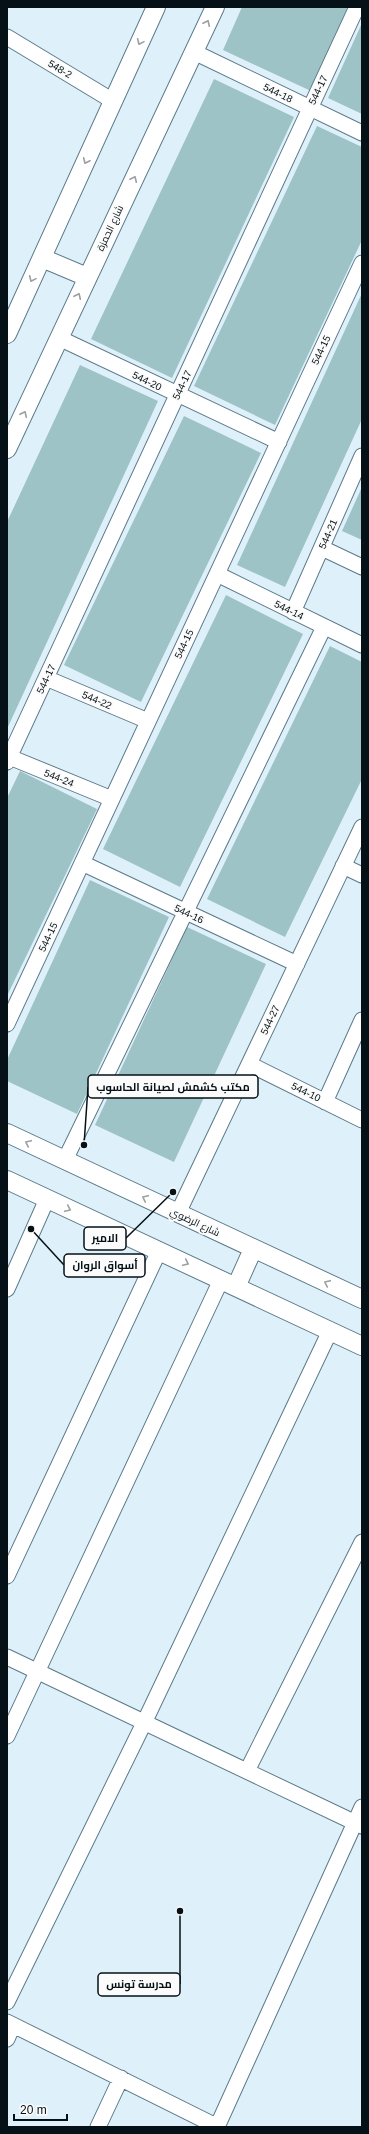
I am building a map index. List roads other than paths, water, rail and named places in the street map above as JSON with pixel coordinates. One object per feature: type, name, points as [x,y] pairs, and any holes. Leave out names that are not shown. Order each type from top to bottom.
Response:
[{"type":"street","points":[[7,334],[156,7]]},
{"type":"street","name":"شارع الحمزة","points":[[7,449],[215,7]]},
{"type":"street","name":"544-17","points":[[8,758],[356,7]]},
{"type":"street","name":"548-2","points":[[7,37],[113,101]]},
{"type":"street","name":"544-18","points":[[194,52],[362,133]]},
{"type":"street","points":[[42,258],[87,277]]},
{"type":"street","name":"544-15","points":[[7,1024],[362,263]]},
{"type":"street","name":"544-20","points":[[59,338],[279,442]]},
{"type":"street","name":"544-21","points":[[293,612],[362,456]]},
{"type":"street","points":[[322,548],[362,567]]},
{"type":"street","name":"544-14","points":[[217,574],[362,645]]},
{"type":"street","points":[[65,1160],[324,627]]},
{"type":"street","name":"544-22","points":[[46,678],[148,721]]},
{"type":"street","name":"544-24","points":[[8,758],[112,799]]},
{"type":"street","name":"544-27","points":[[178,1213],[362,827]]},
{"type":"street","name":"544-16","points":[[82,863],[297,964]]},
{"type":"street","points":[[343,866],[362,875]]},
{"type":"street","points":[[325,1102],[362,1020]]},
{"type":"street","name":"544-10","points":[[249,1064],[362,1120]]},
{"type":"street","name":"شارع الرضوي","points":[[7,1133],[362,1299]]},
{"type":"street","points":[[7,1180],[362,1346]]},
{"type":"street","points":[[7,1289],[47,1199]]},
{"type":"street","points":[[7,1736],[37,1672],[229,1284],[253,1249]]},
{"type":"street","points":[[7,1576],[158,1251]]},
{"type":"street","points":[[7,2002],[144,1723],[330,1331]]},
{"type":"street","points":[[247,1772],[362,1542]]},
{"type":"street","points":[[7,1657],[358,1824]]},
{"type":"street","points":[[7,2038],[10,2023],[217,2127],[358,1824],[362,1807]]},
{"type":"street","points":[[98,2127],[121,2078]]},
{"type":"place","name":"مكتب كشمش لصيانة الحاسوب","points":[[84,1145]]},
{"type":"place","name":"الامير","points":[[173,1192]]},
{"type":"place","name":"أسواق الروان","points":[[31,1229]]},
{"type":"place","name":"مدرسة تونس","points":[[180,1911]]}]
